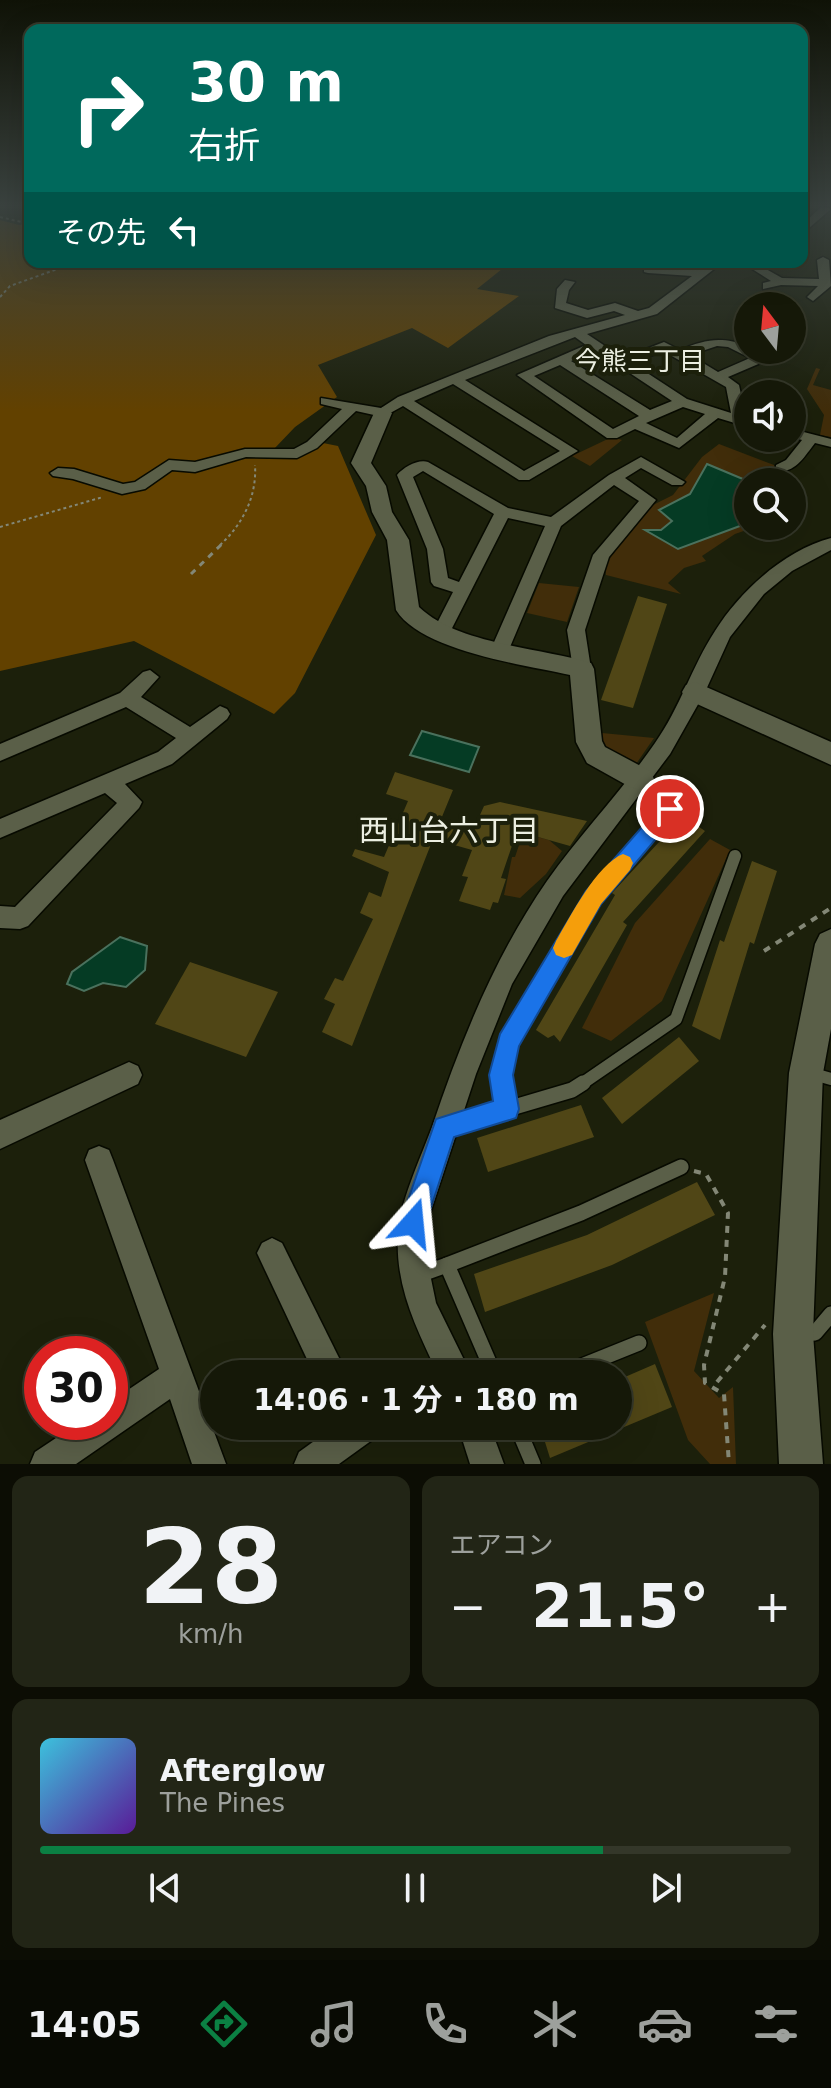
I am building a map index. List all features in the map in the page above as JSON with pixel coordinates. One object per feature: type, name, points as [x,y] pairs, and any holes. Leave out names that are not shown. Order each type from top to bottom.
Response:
[{"type":"street","points":[[582,669],[441,633],[413,618],[408,610],[398,540],[382,512],[376,486],[361,463],[383,413],[403,400],[577,333],[667,303],[702,274]]},
{"type":"street","points":[[768,274],[780,281]]},
{"type":"street","points":[[813,297],[825,283],[824,274]]},
{"type":"street","points":[[767,286],[780,281],[825,283]]},
{"type":"street","points":[[569,282],[563,289],[559,305],[587,314],[615,307],[637,315]]},
{"type":"street","points":[[577,333],[682,402],[734,419]]},
{"type":"street","points":[[680,355],[715,340],[725,340],[755,354],[758,359],[717,377]]},
{"type":"street","points":[[596,345],[524,375],[612,435],[682,402]]},
{"type":"street","points":[[624,362],[664,346],[732,385],[734,391]]},
{"type":"street","points":[[561,360],[649,416]]},
{"type":"street","points":[[403,400],[524,477],[571,451],[454,379]]},
{"type":"street","points":[[326,401],[383,413]]},
{"type":"street","points":[[58,473],[74,474],[122,489],[140,486],[169,465],[195,467],[245,453],[297,454],[312,445],[351,408]]},
{"type":"street","points":[[633,423],[679,444],[714,414]]},
{"type":"street","points":[[806,437],[831,443]]},
{"type":"street","points":[[781,468],[791,463],[811,438]]},
{"type":"street","points":[[464,589],[440,582],[435,549],[405,475],[416,460],[503,512],[554,523]]},
{"type":"street","points":[[500,649],[554,523],[641,462],[677,482]]},
{"type":"street","points":[[614,478],[648,500],[601,555],[576,630],[589,742],[596,755],[640,779]]},
{"type":"street","points":[[441,633],[503,512]]},
{"type":"street","points":[[447,1360],[421,1306],[415,1276],[413,1223],[463,1074],[503,977],[555,889],[663,748],[695,692],[722,634],[758,590],[786,567],[831,543]]},
{"type":"street","points":[[0,753],[127,698],[150,677]]},
{"type":"street","points":[[695,692],[831,754]]},
{"type":"street","points":[[127,698],[190,737]]},
{"type":"street","points":[[0,829],[165,758],[220,714]]},
{"type":"street","points":[[0,917],[20,918],[131,802],[107,782]]},
{"type":"street","points":[[801,1464],[780,1329],[819,1076],[831,944]]},
{"type":"street","points":[[0,1135],[37,1115],[129,1075]]},
{"type":"street","points":[[99,1160],[209,1464]]},
{"type":"street","points":[[272,1253],[324,1360]]},
{"type":"street","points":[[128,1409],[176,1376]]},
{"type":"street","points":[[47,1464],[83,1440]]},
{"type":"street","points":[[311,1464],[342,1440]]},
{"type":"street","points":[[479,1440],[487,1464]]},
{"type":"lane","points":[[507,1109],[501,1075],[508,1042],[594,898],[670,809]]},
{"type":"lane","points":[[444,1127],[572,1090],[676,1019],[735,856]]},
{"type":"lane","points":[[415,1276],[581,1213],[686,1168]]},
{"type":"lane","points":[[447,1265],[488,1360]]},
{"type":"lane","points":[[780,1329],[815,1333],[831,1314]]},
{"type":"lane","points":[[597,1360],[639,1343]]},
{"type":"lane","points":[[523,1440],[533,1464]]},
{"type":"path","points":[[0,297],[10,286],[43,274]]},
{"type":"path","points":[[191,574],[203,558],[235,530],[244,516],[256,474],[256,453]]},
{"type":"path","points":[[0,527],[122,489]]},
{"type":"path","points":[[764,951],[831,908]]},
{"type":"path","points":[[686,1168],[706,1174],[728,1213],[725,1277],[704,1365],[705,1383],[724,1394],[729,1464]]},
{"type":"path","points":[[717,1382],[780,1329]]},
{"type":"shaded area","points":[[0,274],[495,274],[477,289],[519,296],[448,348],[412,328],[318,365],[337,397],[295,427],[274,449],[293,451],[318,442],[338,446],[376,535],[295,693],[274,714],[134,641],[0,671]]},
{"type":"shaded area","points":[[816,368],[820,369],[813,385],[831,390],[831,437],[820,435],[824,415],[807,389]]},
{"type":"shaded area","points":[[612,437],[622,440],[590,466],[572,456]]},
{"type":"shaded area","points":[[719,444],[774,465],[775,468],[734,468],[734,535],[702,556],[706,561],[684,568],[668,583],[681,594],[606,575],[605,566],[621,540],[651,506],[673,495],[702,457]]},
{"type":"shaded area","points":[[707,464],[734,475],[734,528],[678,549],[645,530],[661,530],[672,521],[659,510],[690,494]]},
{"type":"shaded area","points":[[539,583],[579,587],[567,622],[527,613]]},
{"type":"shaded area","points":[[422,731],[479,747],[469,772],[410,755]]},
{"type":"shaded area","points":[[602,733],[654,738],[636,764],[605,750],[597,740]]},
{"type":"shaded area","points":[[530,835],[549,840],[562,851],[546,874],[520,898],[504,895],[512,857],[515,857],[521,839],[528,839]]},
{"type":"shaded area","points":[[710,839],[730,850],[662,1001],[611,1041],[582,1028],[635,923]]},
{"type":"shaded area","points":[[120,937],[147,946],[145,970],[126,987],[103,983],[84,991],[67,984],[72,972]]},
{"type":"shaded area","points":[[714,1293],[694,1371],[719,1398],[733,1387],[736,1464],[710,1464],[688,1440],[645,1322]]},
{"type":"building","points":[[638,596],[667,604],[633,708],[601,700]]},
{"type":"building","points":[[395,772],[453,790],[439,824],[472,833],[484,806],[500,802],[587,821],[570,846],[517,831],[501,878],[506,879],[498,903],[493,902],[490,910],[459,901],[468,877],[462,876],[472,850],[433,839],[352,1046],[322,1032],[335,1004],[324,999],[335,978],[343,981],[373,919],[360,913],[369,892],[381,897],[389,872],[352,856],[355,849],[384,857],[408,801],[386,794]]},
{"type":"building","points":[[683,816],[705,831],[623,922],[627,925],[560,1042],[554,1035],[548,1038],[536,1030],[615,895],[612,893]]},
{"type":"building","points":[[752,861],[777,871],[754,944],[750,942],[720,1040],[692,1026],[720,940],[724,942]]},
{"type":"building","points":[[190,962],[278,992],[246,1057],[155,1024]]},
{"type":"building","points":[[679,1037],[699,1061],[622,1124],[602,1098]]},
{"type":"building","points":[[581,1105],[594,1137],[488,1172],[477,1138]]},
{"type":"building","points":[[697,1182],[715,1215],[612,1265],[485,1312],[474,1274],[587,1235]]},
{"type":"building","points":[[655,1364],[672,1407],[632,1424],[632,1374]]},
{"type":"building","points":[[544,1440],[593,1440],[550,1458]]},
{"type":"slow traffic","points":[[564,948],[594,898],[623,863]]},
{"type":"district","name":"今熊三丁目","points":[[640,361]]},
{"type":"district","name":"西山台六丁目","points":[[449,830]]},
{"type":"route","points":[[413,1223],[444,1127],[507,1109],[501,1075],[508,1042],[594,898],[670,809]]}]
